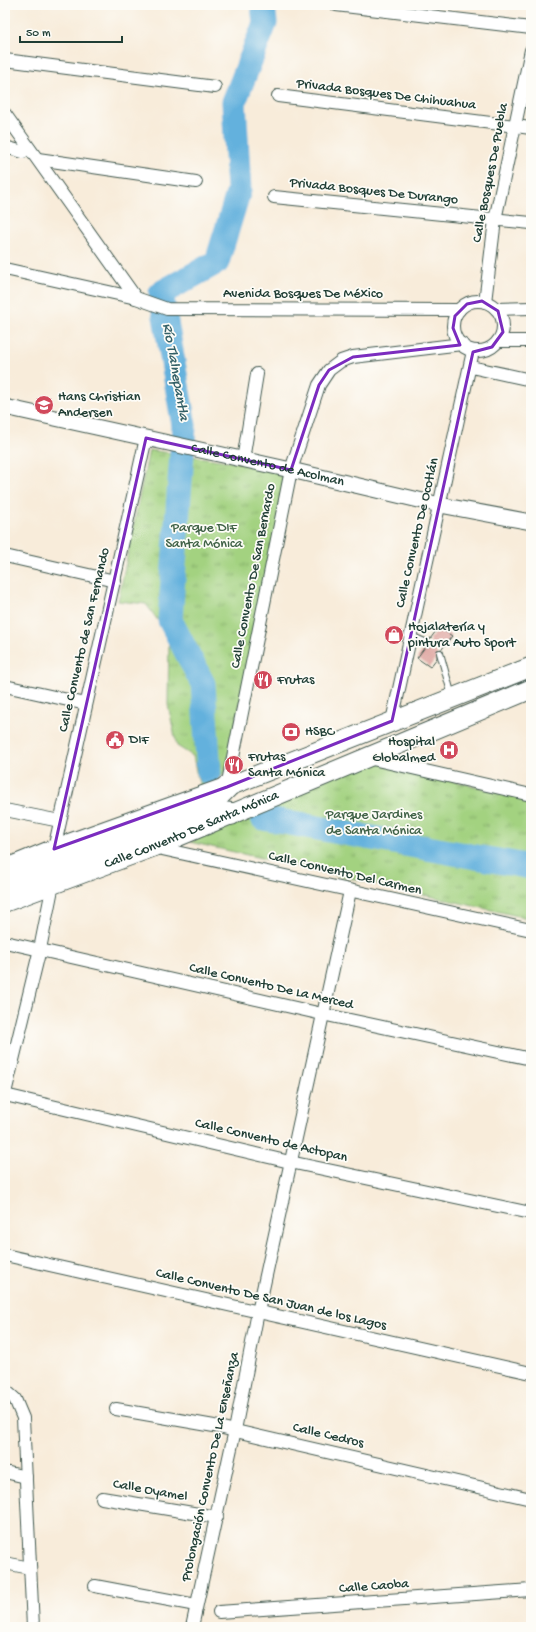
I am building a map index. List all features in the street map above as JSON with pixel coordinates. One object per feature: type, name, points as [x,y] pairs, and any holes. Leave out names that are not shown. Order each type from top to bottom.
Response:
[{"type":"highway","points":[[5,887],[55,866],[203,811],[227,787]]},
{"type":"highway","points":[[203,811],[231,814]]},
{"type":"main road","name":"Calle Convento De Santa Mónica","points":[[5,902],[55,866],[227,787],[531,667]]},
{"type":"main road","name":"Calle Convento De Santa Mónica","points":[[5,869],[55,866],[154,847],[365,757],[531,689]]},
{"type":"street","points":[[336,5],[531,28]]},
{"type":"street","name":"Calle Bosques De Puebla","points":[[485,302],[495,220],[531,50]]},
{"type":"street","points":[[5,60],[216,87]]},
{"type":"street","name":"Privada Bosques De Chihuahua","points":[[278,96],[531,128]]},
{"type":"street","points":[[5,114],[136,298]]},
{"type":"street","points":[[5,147],[23,152]]},
{"type":"street","points":[[38,159],[196,182]]},
{"type":"street","name":"Privada Bosques De Durango","points":[[274,197],[531,223]]},
{"type":"street","name":"Avenida Bosques De México","points":[[5,270],[136,298],[167,309],[460,310]]},
{"type":"street","points":[[470,302],[485,302],[496,308],[501,315],[503,323],[503,332],[498,341],[487,350],[473,351],[462,344],[457,338],[453,328],[455,316],[460,310],[470,302]]},
{"type":"street","points":[[496,308],[531,308]]},
{"type":"street","points":[[498,341],[531,341]]},
{"type":"street","name":"Calle Convento De San Bernardo","points":[[227,787],[291,470],[319,385],[329,370],[341,361],[353,357],[462,344]]},
{"type":"street","name":"Calle Convento De Ocotlán","points":[[392,721],[473,351]]},
{"type":"street","points":[[470,367],[531,380]]},
{"type":"street","points":[[243,460],[257,374]]},
{"type":"street","name":"Calle Convento de Acolman","points":[[5,407],[167,444],[291,470],[440,505],[531,522]]},
{"type":"street","name":"Calle Convento de San Fernando","points":[[5,1094],[40,949],[55,866],[60,821],[146,438]]},
{"type":"street","points":[[5,556],[115,581]]},
{"type":"street","points":[[5,686],[86,704]]},
{"type":"street","points":[[365,757],[531,795]]},
{"type":"street","points":[[5,810],[60,821]]},
{"type":"street","name":"Calle Convento Del Carmen","points":[[154,847],[531,930]]},
{"type":"street","name":"Prolongación Convento De La Enseñanza","points":[[192,1627],[217,1517],[290,1162],[350,891]]},
{"type":"street","name":"Calle Convento De La Merced","points":[[5,942],[322,1014],[531,1059]]},
{"type":"street","name":"Calle Convento de Actopan","points":[[5,1094],[290,1162],[531,1213]]},
{"type":"street","name":"Calle Convento De San Juan de los Lagos","points":[[5,1255],[531,1373]]},
{"type":"street","points":[[5,1390],[15,1399],[23,1418],[33,1627]]},
{"type":"street","name":"Calle Cedros","points":[[116,1409],[235,1430],[531,1499]]},
{"type":"street","points":[[5,1472],[26,1477]]},
{"type":"street","name":"Calle Oyamel","points":[[102,1498],[217,1517]]},
{"type":"street","points":[[5,1563],[30,1568]]},
{"type":"street","points":[[95,1586],[196,1605]]},
{"type":"street","name":"Calle Caoba","points":[[219,1612],[531,1590]]},
{"type":"lane","points":[[411,636],[427,643]]},
{"type":"lane","points":[[440,653],[452,698]]},
{"type":"highlighted area","points":[[482,301],[498,311],[503,332],[492,347],[473,352],[392,721],[227,787],[54,849],[146,438],[291,470],[319,385],[329,370],[353,357],[460,345],[453,328],[455,316],[467,304]]},
{"type":"green space","name":"Parque DIF Santa Mónica","points":[[149,450],[291,470],[225,772],[216,782],[200,786],[193,756],[177,746],[168,705],[169,636],[146,604],[118,601]]},
{"type":"green space","name":"Parque Jardines de Santa Mónica","points":[[367,760],[531,800],[531,919],[190,842]]},
{"type":"building","points":[[439,627],[452,636],[442,649],[437,650],[437,658],[430,667],[417,658],[425,647],[431,645],[430,639]]},
{"type":"waterway","name":"Río Tlalnepantla","points":[[209,773],[203,684],[170,620],[184,426],[161,293],[217,262],[239,190],[234,102],[265,23],[263,5]]},
{"type":"waterway","name":"Río Tlalnepantla","points":[[263,818],[531,867]]},
{"type":"place","name":"Hans Christian Andersen","points":[[44,405]]},
{"type":"place","name":"Hojalatería y pintura Auto Sport","points":[[394,635]]},
{"type":"place","name":"Frutas","points":[[263,680]]},
{"type":"place","name":"HSBC","points":[[291,732]]},
{"type":"place","name":"DIF","points":[[115,740]]},
{"type":"place","name":"Hospital Globalmed","points":[[449,750]]},
{"type":"place","name":"Frutas Santa Mónica","points":[[234,765]]}]
